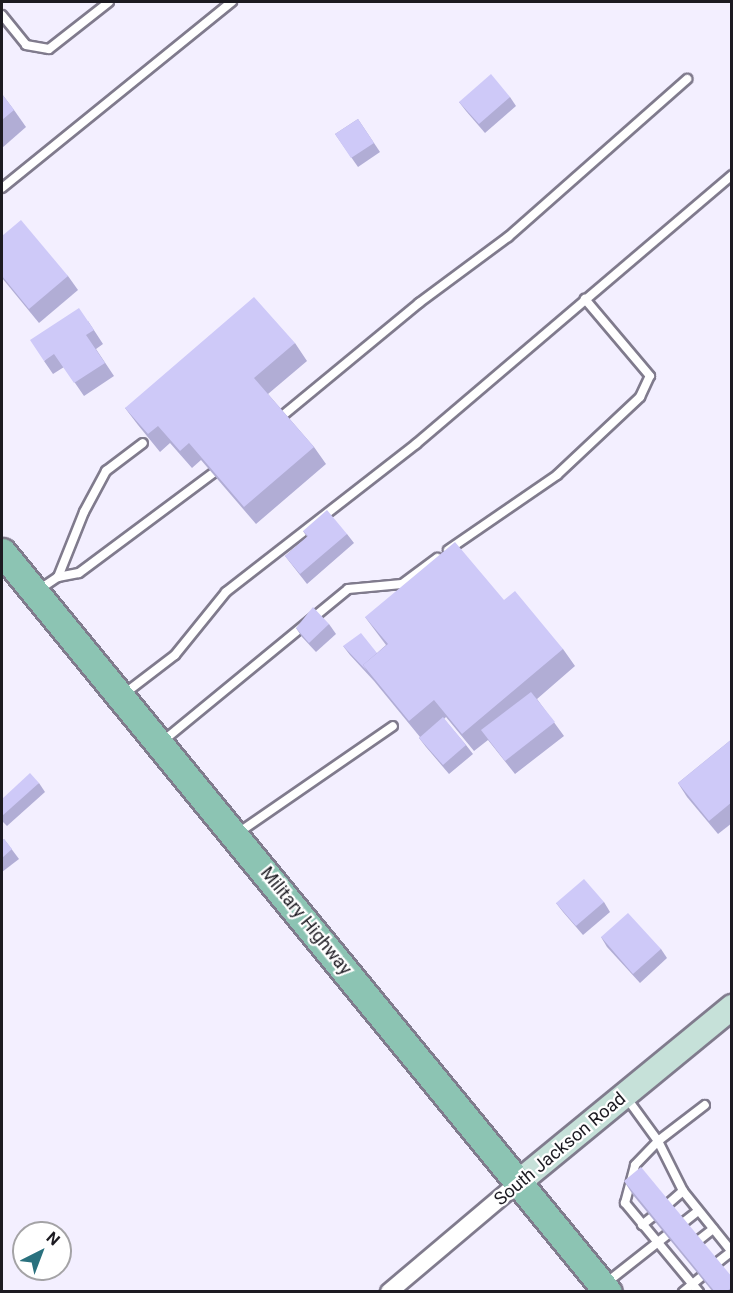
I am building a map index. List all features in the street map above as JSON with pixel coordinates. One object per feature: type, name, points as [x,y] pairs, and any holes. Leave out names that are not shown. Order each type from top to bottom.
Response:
[{"type":"main road","name":"Military Highway","points":[[2,552],[606,1288]]},
{"type":"main road","name":"South Jackson Road","points":[[519,1182],[732,1007]]},
{"type":"street","name":"South Jackson Road","points":[[389,1292],[519,1182]]},
{"type":"lane","points":[[2,15],[26,45],[49,49],[109,2]]},
{"type":"lane","points":[[2,188],[232,2]]},
{"type":"lane","points":[[282,416],[419,303],[508,237],[687,79]]},
{"type":"lane","points":[[122,696],[175,655],[226,592],[416,444],[732,175]]},
{"type":"lane","points":[[160,743],[348,589],[402,584],[497,513],[557,475],[640,397],[650,376],[585,299]]},
{"type":"lane","points":[[58,577],[84,512],[106,471],[143,442]]},
{"type":"lane","points":[[34,593],[58,577],[79,573],[213,473]]},
{"type":"lane","points":[[235,835],[393,726]]},
{"type":"lane","points":[[625,1095],[657,1142],[683,1191],[731,1252],[718,1262]]},
{"type":"lane","points":[[699,1292],[625,1203],[635,1166],[657,1142],[705,1104]]},
{"type":"lane","points":[[668,1204],[683,1191]]},
{"type":"lane","points":[[684,1222],[698,1211]]},
{"type":"lane","points":[[642,1225],[652,1217]]},
{"type":"lane","points":[[699,1240],[713,1229]]},
{"type":"lane","points":[[606,1288],[667,1235]]},
{"type":"lane","points":[[674,1262],[682,1254]]},
{"type":"lane","points":[[683,1292],[700,1277]]},
{"type":"building","points":[[491,74],[510,97],[479,124],[459,102]]},
{"type":"building","points":[[2,94],[14,110],[2,120]]},
{"type":"building","points":[[358,119],[374,143],[351,158],[335,134]]},
{"type":"building","points":[[21,220],[68,276],[29,309],[2,276],[2,236]]},
{"type":"building","points":[[254,297],[295,343],[254,378],[314,447],[244,507],[189,443],[180,451],[158,426],[148,434],[125,408]]},
{"type":"building","points":[[79,308],[94,330],[86,335],[105,363],[74,383],[54,354],[44,361],[30,340]]},
{"type":"building","points":[[327,510],[347,534],[300,574],[285,556],[308,536],[303,531]]},
{"type":"building","points":[[455,542],[504,600],[515,591],[563,649],[462,734],[434,700],[409,721],[363,665],[388,644],[365,617]]},
{"type":"building","points":[[313,607],[329,624],[309,643],[296,628]]},
{"type":"building","points":[[361,633],[377,653],[363,665],[367,671],[343,646]]},
{"type":"building","points":[[531,692],[555,722],[505,761],[481,730]]},
{"type":"building","points":[[443,717],[466,745],[443,765],[419,738]]},
{"type":"building","points":[[732,739],[732,802],[709,821],[678,783]]},
{"type":"building","points":[[30,773],[39,783],[2,816],[2,799]]},
{"type":"building","points":[[4,839],[12,849],[2,858],[2,841]]},
{"type":"building","points":[[584,879],[604,902],[576,926],[556,903]]},
{"type":"building","points":[[628,913],[661,949],[633,974],[601,937]]},
{"type":"building","points":[[641,1167],[732,1277],[732,1287],[726,1292],[715,1292],[624,1181]]}]
